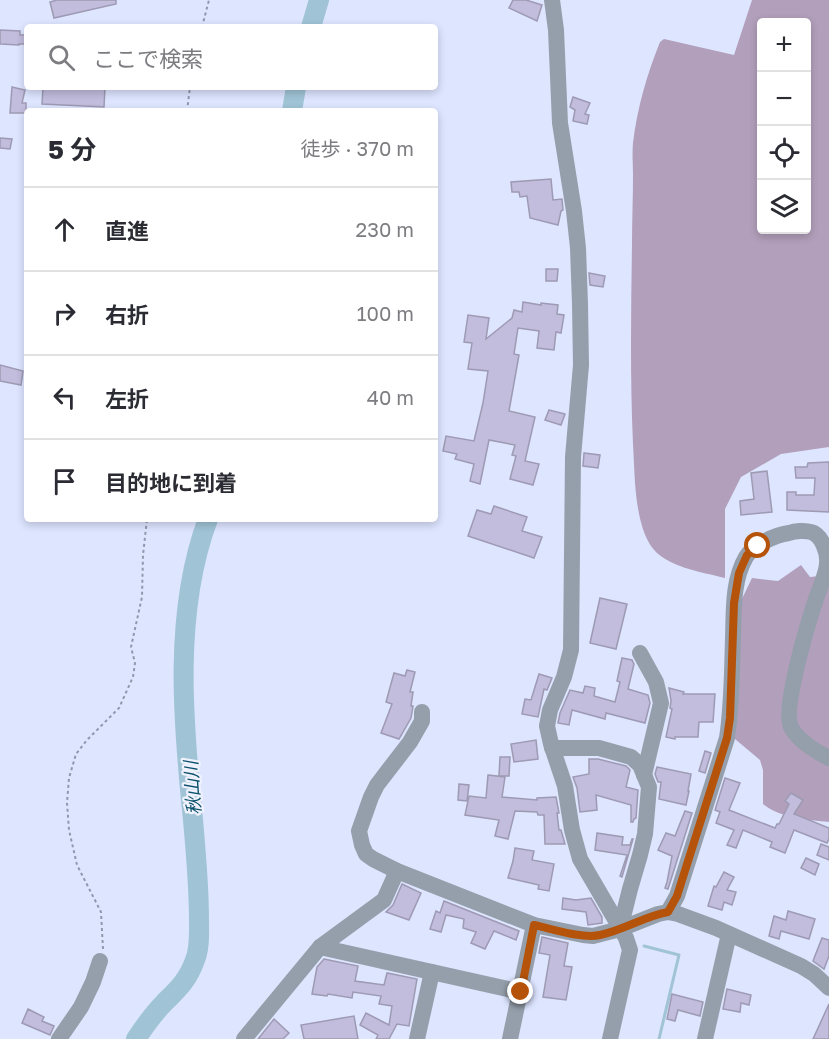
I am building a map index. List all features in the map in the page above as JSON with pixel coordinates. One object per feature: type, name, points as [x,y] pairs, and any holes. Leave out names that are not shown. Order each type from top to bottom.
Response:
[{"type":"street","points":[[552,0],[556,30],[560,123],[578,248],[581,364],[573,457],[571,650],[564,677],[550,710],[547,726],[552,748],[566,786],[572,830],[580,859],[626,938],[630,950],[610,1039]]},
{"type":"street","points":[[668,912],[677,896],[727,738],[730,718],[734,603],[739,573],[747,555],[770,539],[787,533],[811,532],[818,536],[826,552],[827,563],[808,624],[792,691],[789,725],[799,738],[829,758]]},
{"type":"street","points":[[640,653],[656,682],[661,703],[644,775]]},
{"type":"street","points":[[422,712],[422,721],[410,742],[377,785],[359,831],[366,854],[373,859],[397,871],[534,925],[583,935],[593,936],[620,929],[658,914],[668,912],[678,914],[801,966],[829,988]]},
{"type":"street","points":[[552,748],[600,748],[631,757],[640,765],[649,787],[645,834],[620,929]]},
{"type":"street","points":[[244,1039],[320,947],[384,900],[397,871]]},
{"type":"street","points":[[510,1039],[534,925]]},
{"type":"street","points":[[705,1039],[729,934]]},
{"type":"street","points":[[320,947],[521,992]]},
{"type":"street","points":[[59,1039],[81,1007],[100,961]]},
{"type":"street","points":[[417,1039],[432,972]]},
{"type":"path","points":[[203,24],[209,0]]},
{"type":"path","points":[[187,108],[190,90]]},
{"type":"path","points":[[100,961],[103,948],[101,912],[77,865],[69,830],[67,803],[69,778],[76,754],[119,708],[133,677],[135,663],[131,647],[142,597],[147,522]]},
{"type":"shaded area","points":[[752,0],[829,0],[829,447],[781,454],[741,477],[725,509],[725,578],[685,568],[657,553],[645,535],[636,497],[631,394],[633,151],[635,130],[647,79],[660,42],[664,39],[734,55]]},
{"type":"shaded area","points":[[801,565],[810,577],[829,575],[829,822],[786,815],[763,804],[763,770],[760,760],[735,739],[740,603],[752,578],[778,581]]},
{"type":"building","points":[[116,0],[116,4],[54,18],[50,2]]},
{"type":"building","points":[[513,0],[526,0],[542,5],[537,21],[509,8]]},
{"type":"building","points":[[0,30],[20,31],[20,35],[24,35],[24,44],[0,44]]},
{"type":"building","points":[[12,87],[25,90],[22,103],[26,103],[24,113],[10,113]]},
{"type":"building","points":[[43,90],[105,90],[104,107],[42,104]]},
{"type":"building","points":[[573,97],[590,103],[585,114],[589,115],[587,124],[573,121],[575,110],[570,107]]},
{"type":"building","points":[[0,138],[12,139],[10,149],[0,148]]},
{"type":"building","points":[[551,179],[553,200],[562,199],[563,210],[558,225],[530,218],[527,196],[520,197],[519,192],[512,192],[511,182]]},
{"type":"building","points":[[546,269],[558,269],[557,281],[546,281]]},
{"type":"building","points":[[589,273],[605,276],[603,287],[590,285]]},
{"type":"building","points":[[523,302],[558,305],[557,314],[564,315],[561,333],[556,332],[554,350],[537,348],[539,331],[518,328],[514,354],[519,355],[509,411],[535,417],[525,461],[539,464],[533,485],[510,479],[516,456],[512,455],[515,445],[489,440],[480,484],[470,481],[474,464],[455,459],[457,454],[443,451],[446,436],[474,441],[483,403],[488,371],[468,369],[472,343],[464,342],[468,315],[489,318],[486,339],[512,318],[514,310],[522,312]]},
{"type":"building","points":[[0,365],[23,371],[21,385],[0,381]]},
{"type":"building","points":[[549,410],[565,414],[561,425],[545,420]]},
{"type":"building","points":[[584,453],[600,455],[598,468],[583,466]]},
{"type":"building","points":[[829,462],[829,512],[787,510],[787,492],[796,492],[796,495],[814,495],[815,478],[796,478],[795,467],[807,467],[808,463]]},
{"type":"building","points":[[767,471],[772,512],[741,515],[740,501],[754,499],[751,473]]},
{"type":"building","points":[[494,506],[527,517],[522,531],[542,537],[534,558],[468,536],[477,510],[491,514]]},
{"type":"building","points":[[600,598],[627,604],[616,649],[590,643]]},
{"type":"building","points":[[622,658],[632,660],[634,664],[628,689],[648,695],[650,703],[645,723],[606,713],[605,719],[572,710],[569,725],[558,723],[570,690],[583,693],[585,686],[595,688],[594,696],[615,702]]},
{"type":"building","points":[[407,670],[415,672],[410,692],[413,692],[411,706],[413,706],[411,718],[399,739],[381,733],[392,704],[386,702],[394,673],[405,676]]},
{"type":"building","points":[[539,674],[552,678],[547,690],[544,689],[538,717],[522,714],[525,699],[531,700]]},
{"type":"building","points":[[669,688],[684,692],[683,694],[715,694],[713,722],[699,722],[698,737],[675,737],[675,739],[666,737],[672,709],[670,708]]},
{"type":"building","points":[[536,740],[538,759],[514,762],[511,744]]},
{"type":"building","points":[[705,751],[711,753],[705,773],[699,771]]},
{"type":"building","points":[[500,757],[510,757],[509,776],[499,776]]},
{"type":"building","points":[[589,759],[626,766],[630,770],[626,787],[638,790],[636,818],[633,822],[631,822],[631,805],[596,795],[597,810],[580,812],[573,777],[589,774]]},
{"type":"building","points":[[657,767],[691,774],[686,805],[659,799],[661,782],[658,782],[655,774]]},
{"type":"building","points":[[488,775],[505,777],[502,797],[537,800],[537,798],[556,797],[559,830],[561,830],[565,844],[545,844],[544,815],[538,815],[537,812],[515,811],[508,839],[495,836],[499,820],[465,815],[469,796],[486,798]]},
{"type":"building","points":[[725,778],[740,783],[729,810],[775,828],[789,804],[785,801],[791,793],[803,800],[794,814],[829,828],[827,843],[794,830],[785,853],[770,847],[772,842],[743,830],[736,848],[727,845],[734,830],[716,823],[720,812],[715,810]]},
{"type":"building","points":[[459,784],[469,785],[467,801],[458,800]]},
{"type":"building","points":[[685,811],[692,813],[668,889],[665,888],[672,856],[658,850],[666,833],[675,836]]},
{"type":"building","points":[[597,833],[623,837],[622,845],[630,845],[633,839],[622,877],[620,876],[627,855],[595,850]]},
{"type":"building","points":[[821,844],[829,847],[829,860],[817,855]]},
{"type":"building","points":[[515,848],[534,851],[532,860],[554,864],[549,891],[538,889],[539,885],[508,878]]},
{"type":"building","points":[[806,858],[819,864],[815,875],[801,868]]},
{"type":"building","points":[[724,872],[734,877],[727,890],[736,892],[732,905],[724,902],[722,910],[708,906],[714,886],[716,887]]},
{"type":"building","points":[[402,884],[421,893],[409,920],[386,912],[393,905]]},
{"type":"building","points":[[563,898],[576,900],[591,898],[602,917],[602,923],[588,925],[586,912],[562,909]]},
{"type":"building","points":[[444,901],[519,931],[516,940],[494,931],[485,949],[471,943],[476,932],[463,928],[464,919],[446,915],[441,932],[430,929],[436,911],[440,913]]},
{"type":"building","points":[[788,911],[815,919],[809,939],[781,931],[779,939],[769,936],[774,916],[786,920]]},
{"type":"building","points":[[542,937],[568,943],[564,966],[572,967],[566,1000],[543,997],[550,955],[539,953]]},
{"type":"building","points":[[822,938],[829,940],[829,956],[824,969],[813,961]]},
{"type":"building","points":[[324,959],[358,966],[355,981],[384,985],[387,973],[417,979],[409,1026],[397,1024],[389,1039],[376,1039],[378,1035],[360,1025],[366,1013],[389,1025],[392,1006],[379,1004],[381,996],[353,992],[352,998],[312,994],[317,967]]},
{"type":"building","points":[[727,989],[751,995],[749,1005],[741,1003],[740,1012],[723,1009]]},
{"type":"building","points":[[672,994],[703,1002],[700,1016],[678,1010],[675,1021],[667,1019]]},
{"type":"building","points":[[829,1004],[829,1039],[813,1039]]},
{"type":"building","points":[[28,1009],[44,1017],[42,1021],[54,1026],[50,1035],[22,1023]]},
{"type":"building","points":[[354,1016],[358,1039],[304,1039],[301,1025]]},
{"type":"building","points":[[274,1019],[289,1033],[283,1039],[258,1039]]},
{"type":"waterway","name":"秋山川","points":[[312,24],[319,0]]},
{"type":"waterway","name":"秋山川","points":[[292,108],[296,90]]},
{"type":"waterway","name":"秋山川","points":[[136,1039],[145,1025],[186,979],[197,955],[198,882],[186,745],[184,668],[189,592],[207,522]]},
{"type":"waterway","points":[[644,946],[679,955],[659,1039]]},
{"type":"route","points":[[521,992],[534,925],[583,935],[601,935],[668,912],[677,896],[727,738],[730,718],[734,603],[739,573],[747,555],[758,546]]}]
